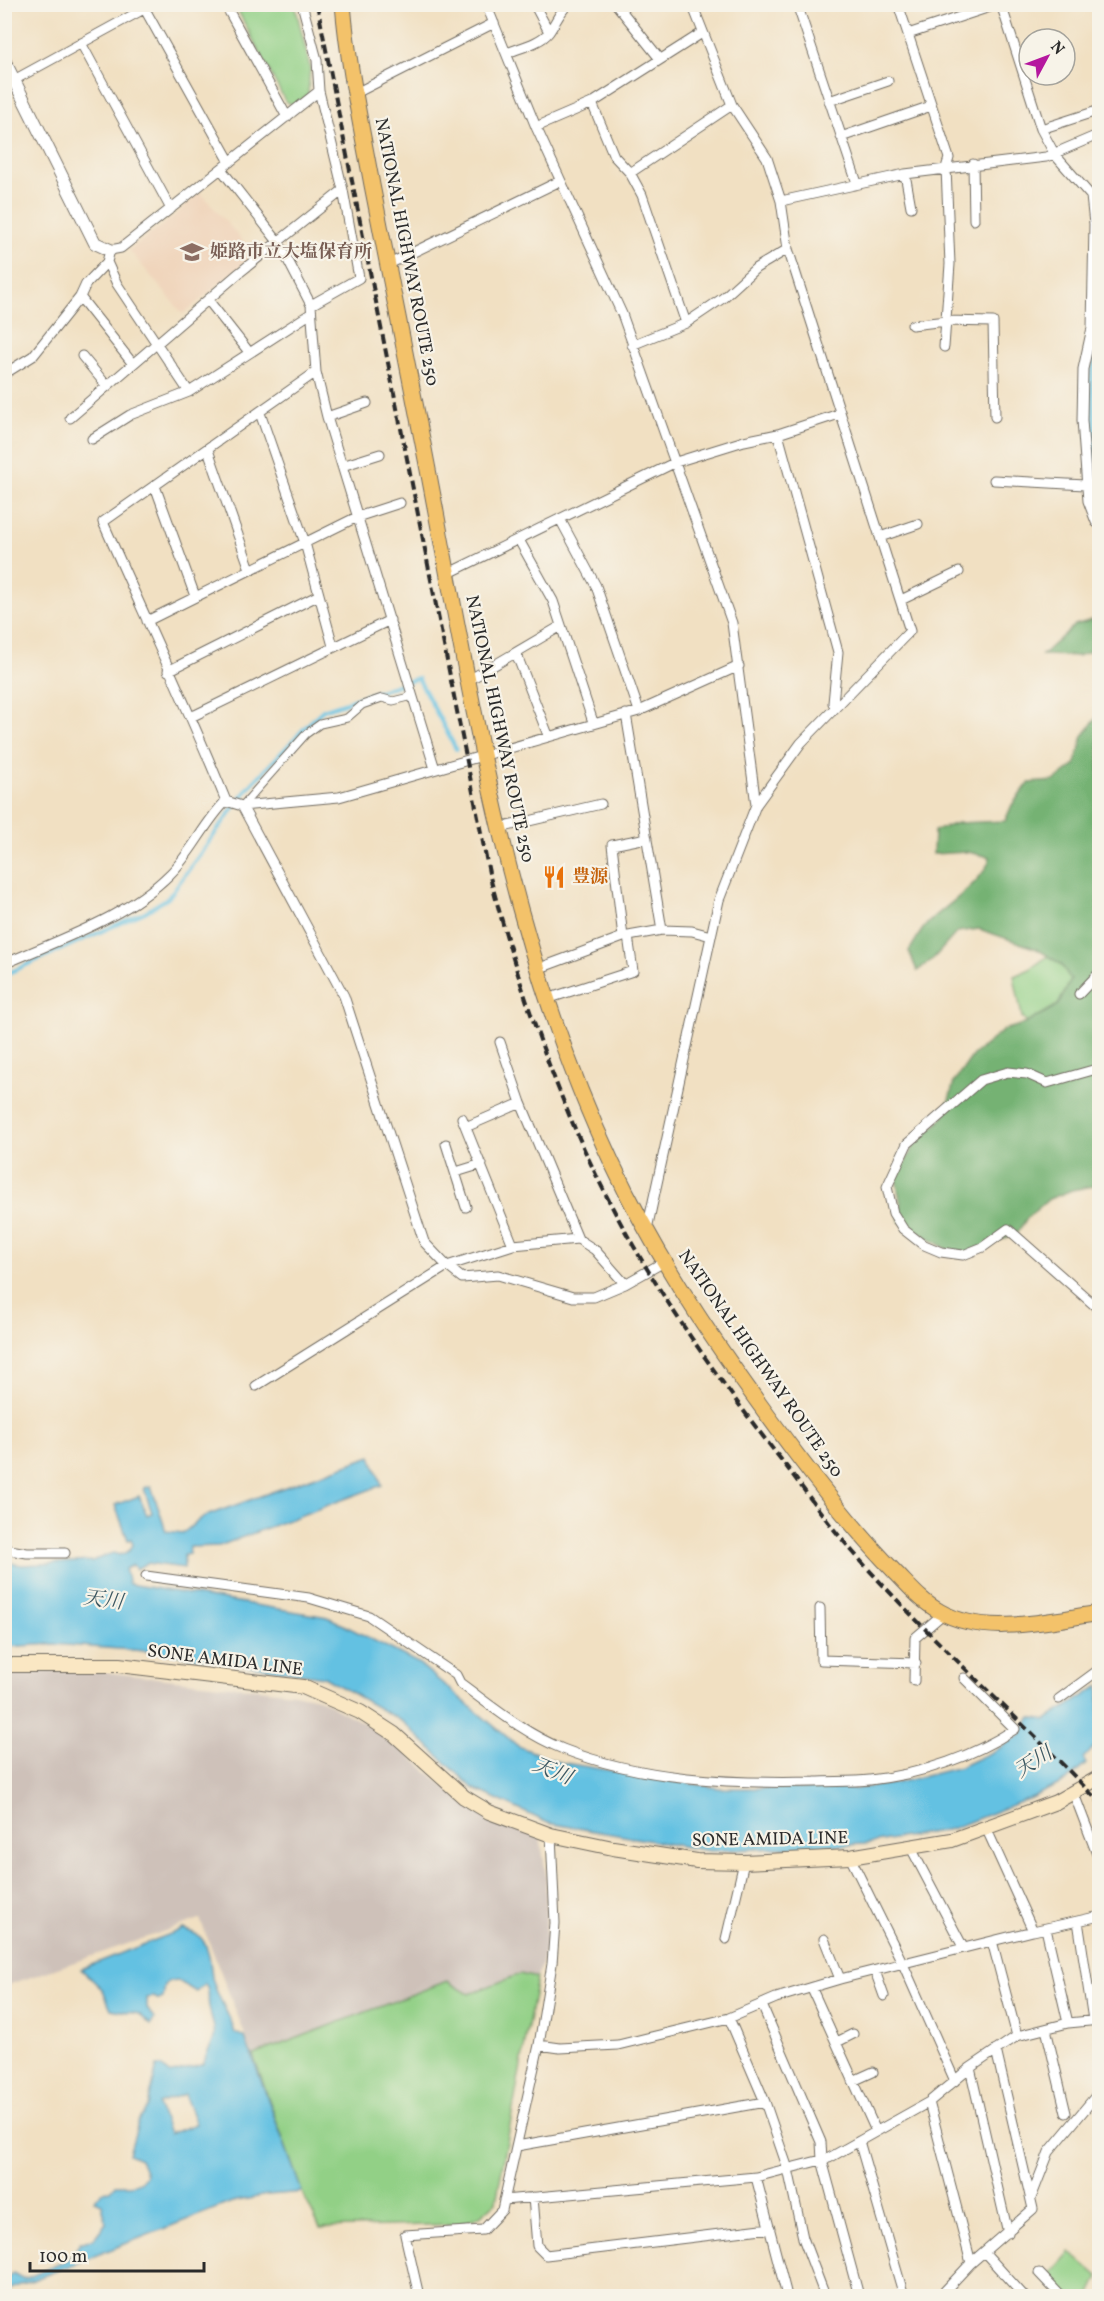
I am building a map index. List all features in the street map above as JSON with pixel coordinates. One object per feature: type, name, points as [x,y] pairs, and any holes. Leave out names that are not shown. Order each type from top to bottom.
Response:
[{"type":"highway","name":"NATIONAL HIGHWAY ROUTE 250","points":[[343,4],[346,44],[387,265],[499,828],[547,999],[581,1094],[613,1165],[664,1262],[732,1364],[815,1479],[870,1546],[923,1600],[943,1614],[976,1623],[1019,1624],[1100,1613]]},
{"type":"main road","name":"SONE AMIDA LINE","points":[[4,1665],[119,1665],[303,1687],[360,1712],[394,1734],[464,1797],[489,1812],[551,1835],[660,1857],[744,1862],[850,1857],[911,1848],[987,1830],[1074,1794],[1100,1777]]},
{"type":"street","points":[[14,80],[143,7],[153,4]]},
{"type":"street","points":[[225,4],[287,117]]},
{"type":"street","points":[[92,439],[130,416],[189,392],[359,278],[343,190],[319,91],[317,60],[302,4]]},
{"type":"street","points":[[486,4],[536,127],[596,252],[633,345],[732,623],[756,805]]},
{"type":"street","points":[[534,4],[549,32]]},
{"type":"street","points":[[507,54],[549,32],[558,14],[568,4]]},
{"type":"street","points":[[616,4],[660,59]]},
{"type":"street","points":[[647,1232],[719,900],[756,805],[801,742],[910,631],[788,249],[781,201],[767,158],[732,105],[692,4]]},
{"type":"street","points":[[797,4],[857,183]]},
{"type":"street","points":[[898,4],[949,158],[946,168],[950,264],[944,347]]},
{"type":"street","points":[[908,34],[1000,4],[1041,129],[1055,155],[1091,196],[1094,224],[1092,328],[1083,369],[1085,484],[1088,501],[1096,522],[1100,525]]},
{"type":"street","points":[[143,7],[230,162]]},
{"type":"street","points":[[356,93],[494,23]]},
{"type":"street","points":[[536,127],[592,103],[702,33]]},
{"type":"street","points":[[81,43],[171,209]]},
{"type":"street","points":[[4,60],[95,243],[109,256],[131,308],[189,392]]},
{"type":"street","points":[[829,101],[888,81]]},
{"type":"street","points":[[4,374],[33,356],[109,256],[319,91]]},
{"type":"street","points":[[592,103],[614,156],[630,172],[642,195],[686,324]]},
{"type":"street","points":[[630,172],[732,105]]},
{"type":"street","points":[[841,137],[931,106]]},
{"type":"street","points":[[1041,129],[1100,110]]},
{"type":"street","points":[[781,201],[905,174],[1055,155],[1100,134]]},
{"type":"street","points":[[973,164],[974,220]]},
{"type":"street","points":[[221,169],[279,243],[311,310],[316,372],[327,417],[435,769]]},
{"type":"street","points":[[905,174],[911,207]]},
{"type":"street","points":[[387,265],[560,181]]},
{"type":"street","points":[[70,417],[343,190]]},
{"type":"street","points":[[633,345],[686,324],[723,298],[756,268],[788,249]]},
{"type":"street","points":[[80,297],[133,364]]},
{"type":"street","points":[[208,300],[249,352]]},
{"type":"street","points":[[912,326],[946,321],[993,322],[995,417]]},
{"type":"street","points":[[82,356],[107,387]]},
{"type":"street","points":[[226,801],[192,717],[168,671],[103,522],[316,372]]},
{"type":"street","points":[[327,417],[367,404]]},
{"type":"street","points":[[260,413],[304,543],[333,646]]},
{"type":"street","points":[[447,574],[676,462],[744,441],[778,434],[839,414]]},
{"type":"street","points":[[778,434],[838,652],[833,703],[836,707]]},
{"type":"street","points":[[208,450],[250,569]]},
{"type":"street","points":[[342,465],[380,454]]},
{"type":"street","points":[[994,480],[1085,484]]},
{"type":"street","points":[[155,486],[195,596]]},
{"type":"street","points":[[147,621],[357,517],[400,503]]},
{"type":"street","points":[[560,519],[596,585],[639,711]]},
{"type":"street","points":[[880,537],[918,524]]},
{"type":"street","points":[[519,540],[553,601],[593,722]]},
{"type":"street","points":[[901,600],[959,572]]},
{"type":"street","points":[[168,671],[319,595]]},
{"type":"street","points":[[192,717],[390,620]]},
{"type":"street","points":[[469,680],[561,626]]},
{"type":"street","points":[[516,653],[548,735]]},
{"type":"street","points":[[226,801],[242,806],[339,797],[593,722],[639,711],[739,666]]},
{"type":"street","points":[[242,806],[306,734],[320,724],[347,718],[362,705],[382,698],[393,701],[412,693]]},
{"type":"street","points":[[626,714],[662,930]]},
{"type":"street","points":[[4,964],[100,921],[139,900],[171,874],[210,817],[226,801]]},
{"type":"street","points":[[499,828],[601,804]]},
{"type":"street","points":[[242,806],[344,996],[424,1242],[462,1278],[498,1275],[573,1297],[594,1297],[625,1284],[664,1262]]},
{"type":"street","points":[[547,999],[633,971],[612,845],[646,837]]},
{"type":"street","points":[[537,969],[626,936],[662,930],[692,931],[711,936]]},
{"type":"street","points":[[1079,994],[1100,972]]},
{"type":"street","points":[[500,1042],[521,1103],[578,1239],[595,1250],[625,1284]]},
{"type":"street","points":[[1100,1068],[1047,1083],[1027,1074],[1008,1072],[981,1080],[907,1143],[887,1187],[893,1213],[903,1229],[922,1244],[941,1252],[963,1255],[983,1247],[1008,1229],[1100,1310]]},
{"type":"street","points":[[513,1245],[465,1122],[521,1103]]},
{"type":"street","points":[[446,1144],[466,1207]]},
{"type":"street","points":[[456,1172],[483,1164]]},
{"type":"street","points":[[256,1386],[447,1266],[513,1245],[578,1239]]},
{"type":"street","points":[[4,1549],[27,1553],[65,1553]]},
{"type":"street","points":[[146,1576],[309,1598],[369,1616],[456,1675],[460,1683],[534,1735],[606,1764],[710,1780],[761,1783],[870,1780],[915,1771],[959,1758],[988,1746],[1015,1729],[964,1678]]},
{"type":"street","points":[[820,1608],[821,1660],[916,1663]]},
{"type":"street","points":[[914,1680],[915,1638],[943,1614]]},
{"type":"street","points":[[1059,1699],[1100,1668]]},
{"type":"street","points":[[1074,1794],[1100,1862]]},
{"type":"street","points":[[987,1830],[1033,1932]]},
{"type":"street","points":[[419,2296],[405,2235],[483,2230],[502,2210],[518,2146],[552,1964],[555,1923],[551,1835]]},
{"type":"street","points":[[911,1848],[963,1947]]},
{"type":"street","points":[[850,1857],[903,1964],[955,2081]]},
{"type":"street","points":[[726,1939],[744,1862]]},
{"type":"street","points":[[538,2045],[560,2048],[618,2045],[729,2018],[776,1998],[840,1979],[963,1947],[1100,1916]]},
{"type":"street","points":[[504,2200],[756,2177],[822,2160],[929,2102],[970,2068],[1017,2036],[1068,2023],[1096,2020],[1078,1921]]},
{"type":"street","points":[[1046,1929],[1068,2023]]},
{"type":"street","points":[[824,1940],[840,1979]]},
{"type":"street","points":[[992,1941],[1017,2036]]},
{"type":"street","points":[[875,1971],[884,1996]]},
{"type":"street","points":[[812,1989],[876,2131]]},
{"type":"street","points":[[762,2005],[821,2142],[822,2160],[858,2296]]},
{"type":"street","points":[[729,2018],[765,2102],[788,2169],[803,2238],[825,2296]]},
{"type":"street","points":[[1046,2030],[1066,2113]]},
{"type":"street","points":[[837,2042],[853,2034]]},
{"type":"street","points":[[946,2295],[971,2264],[1033,2209],[996,2050]]},
{"type":"street","points":[[970,2068],[1008,2233]]},
{"type":"street","points":[[853,2081],[873,2072]]},
{"type":"street","points":[[1031,2198],[1049,2152],[1100,2091]]},
{"type":"street","points":[[518,2146],[765,2102]]},
{"type":"street","points":[[929,2102],[971,2264]]},
{"type":"street","points":[[859,2141],[904,2296]]},
{"type":"street","points":[[756,2177],[787,2296]]},
{"type":"street","points":[[533,2197],[537,2246],[546,2255],[770,2228]]},
{"type":"street","points":[[985,2253],[1024,2296]]},
{"type":"street","points":[[1039,2273],[1060,2296]]},
{"type":"shaded area","name":"姫路市立大塩保育所","points":[[200,192],[255,255],[183,314],[129,250],[173,217]]},
{"type":"shaded area","points":[[93,1671],[294,1693],[318,1698],[384,1734],[467,1806],[540,1835],[546,1876],[546,1946],[537,1978],[519,1974],[468,1994],[447,1981],[253,2055],[200,1919],[5,1986],[5,1672]]},
{"type":"green space","points":[[235,5],[295,5],[310,67],[308,95],[293,105],[285,101]]},
{"type":"green space","points":[[1099,618],[1099,648],[1078,656],[1042,655],[1075,625]]},
{"type":"green space","points":[[1099,714],[1099,1185],[1072,1190],[1049,1199],[1028,1217],[1016,1234],[969,1252],[950,1251],[899,1221],[901,1205],[896,1179],[915,1144],[944,1117],[954,1082],[973,1055],[1004,1030],[1027,1023],[1058,1005],[1071,980],[1061,964],[1037,949],[979,929],[957,932],[933,959],[917,971],[909,951],[920,933],[934,917],[973,884],[987,866],[990,857],[968,852],[933,854],[934,831],[957,823],[1005,821],[1012,805],[1029,783],[1054,781],[1075,765],[1083,736]]},
{"type":"green space","points":[[1048,956],[1061,964],[1071,980],[1058,1005],[1027,1023],[1022,1017],[1014,976],[1030,969]]},
{"type":"green space","points":[[520,1974],[537,1978],[496,2202],[480,2216],[461,2224],[320,2228],[302,2192],[253,2055],[447,1981],[469,1994]]},
{"type":"green space","points":[[1070,2252],[1099,2277],[1090,2296],[1066,2296],[1048,2277]]},
{"type":"water","points":[[1099,334],[1099,485],[1093,490],[1089,487],[1085,392]]},
{"type":"water","name":"天川","points":[[371,1456],[382,1485],[219,1546],[190,1547],[189,1554],[184,1555],[184,1568],[147,1563],[136,1569],[133,1565],[125,1569],[129,1584],[328,1617],[418,1663],[518,1746],[558,1762],[719,1788],[855,1789],[897,1783],[960,1767],[1000,1748],[1021,1734],[1031,1717],[1046,1720],[1099,1686],[1099,1744],[1083,1758],[1086,1764],[1066,1781],[1028,1799],[951,1829],[865,1844],[710,1851],[548,1823],[473,1788],[403,1722],[324,1677],[158,1652],[53,1644],[5,1647],[5,1562],[22,1565],[92,1561],[113,1553],[120,1555],[129,1551],[133,1545],[131,1539],[128,1540],[115,1505],[139,1496],[147,1515],[152,1513],[144,1488],[151,1486],[166,1531],[183,1533],[203,1517]]},
{"type":"water","points":[[183,1929],[200,1937],[208,1951],[216,1989],[235,2033],[245,2037],[302,2192],[268,2195],[232,2202],[5,2291],[5,2280],[13,2273],[25,2279],[69,2259],[80,2243],[94,2238],[106,2223],[102,2204],[94,2201],[102,2192],[110,2191],[115,2185],[137,2183],[146,2174],[140,2159],[129,2154],[138,2123],[148,2106],[157,2066],[161,2066],[170,2074],[204,2064],[214,2037],[205,1984],[196,1992],[177,1980],[169,1981],[165,1985],[163,1998],[159,2000],[154,1997],[147,1998],[147,2008],[154,2019],[151,2025],[139,2014],[111,2009],[103,1990],[81,1969]],"holes":[[[184,2094],[196,2124],[169,2134],[158,2104]]]},
{"type":"waterway","points":[[4,975],[145,912],[168,898],[249,787],[323,710],[418,678],[456,749]]},
{"type":"railway","points":[[317,4],[489,873],[536,1028],[575,1129],[597,1178],[664,1297],[730,1392],[826,1519],[882,1585],[1100,1803]]},
{"type":"place","name":"姫路市立大塩保育所","points":[[192,252]]},
{"type":"place","name":"豊源","points":[[554,877]]}]
